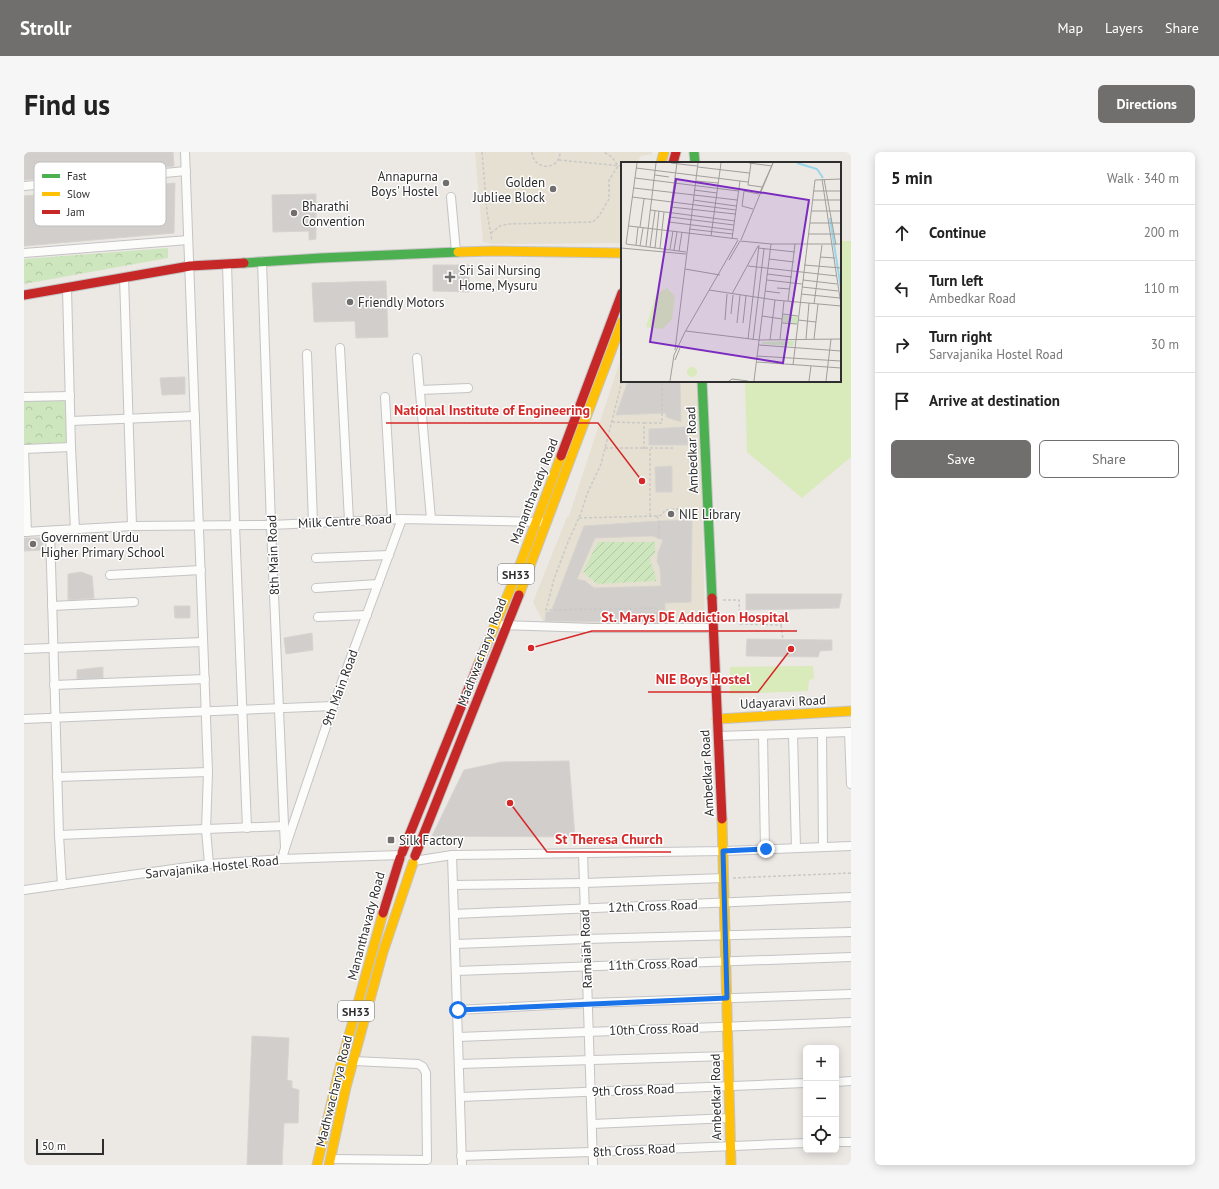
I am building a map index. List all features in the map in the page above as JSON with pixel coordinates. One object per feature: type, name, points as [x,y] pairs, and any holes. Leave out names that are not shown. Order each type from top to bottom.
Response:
[{"type":"main road","points":[[661,162],[664,152]]},
{"type":"main road","points":[[673,162],[676,152]]},
{"type":"main road","points":[[694,152],[695,162]]},
{"type":"main road","points":[[24,295],[190,266],[493,250],[621,253]]},
{"type":"main road","name":"Mananthavady Road","points":[[317,1165],[343,1060],[394,871],[494,625],[541,522],[621,296]]},
{"type":"main road","name":"Madhwacharya Road","points":[[330,1162],[346,1087],[383,952],[414,860],[507,626],[541,522],[621,324]]},
{"type":"main road","name":"Ambedkar Road","points":[[702,382],[725,903],[731,1165]]},
{"type":"main road","name":"Udayaravi Road","points":[[717,719],[851,711]]},
{"type":"main road","points":[[401,855],[405,850],[410,850],[413,852],[414,860]]},
{"type":"street","points":[[186,152],[205,679],[208,772],[206,830],[209,864]]},
{"type":"street","points":[[166,173],[186,171]]},
{"type":"street","points":[[24,186],[34,185]]},
{"type":"street","points":[[451,197],[456,252]]},
{"type":"street","points":[[24,253],[188,240]]},
{"type":"street","name":"8th Main Road","points":[[262,261],[271,525],[285,848]]},
{"type":"street","points":[[227,264],[235,525],[247,828]]},
{"type":"street","points":[[124,277],[132,526]]},
{"type":"street","points":[[67,288],[70,421],[75,530]]},
{"type":"street","points":[[340,348],[349,521]]},
{"type":"street","points":[[307,354],[312,523]]},
{"type":"street","points":[[418,358],[431,518]]},
{"type":"street","points":[[420,390],[468,388]]},
{"type":"street","points":[[24,397],[70,396]]},
{"type":"street","points":[[385,397],[392,519]]},
{"type":"street","points":[[70,421],[195,416]]},
{"type":"street","points":[[26,532],[24,449],[71,447]]},
{"type":"street","name":"Milk Centre Road","points":[[26,532],[132,526],[271,525],[402,518],[541,522]]},
{"type":"street","name":"9th Main Road","points":[[282,859],[333,706],[402,518]]},
{"type":"street","points":[[50,531],[55,718],[62,885]]},
{"type":"street","points":[[316,558],[389,556]]},
{"type":"street","points":[[110,575],[201,570]]},
{"type":"street","points":[[316,588],[378,584]]},
{"type":"street","points":[[52,606],[134,602]]},
{"type":"street","points":[[318,617],[366,615]]},
{"type":"street","points":[[494,625],[594,628],[712,628]]},
{"type":"street","points":[[24,649],[203,642]]},
{"type":"street","points":[[54,685],[205,679]]},
{"type":"street","points":[[24,719],[333,706]]},
{"type":"street","points":[[718,736],[850,732],[851,784]]},
{"type":"street","points":[[822,733],[823,847]]},
{"type":"street","points":[[793,734],[796,848]]},
{"type":"street","points":[[763,735],[766,849]]},
{"type":"street","points":[[57,777],[208,772]]},
{"type":"street","points":[[59,835],[284,826]]},
{"type":"street","points":[[414,860],[452,855],[723,851],[851,846]]},
{"type":"street","name":"Ramaiah Road","points":[[583,853],[593,1165]]},
{"type":"street","name":"Sarvajanika Hostel Road","points":[[24,890],[209,864],[282,859],[401,855]]},
{"type":"street","points":[[452,855],[462,1165]]},
{"type":"street","points":[[453,885],[584,883],[724,878]]},
{"type":"street","name":"12th Cross Road","points":[[454,914],[725,903],[851,896]]},
{"type":"street","points":[[455,944],[585,938],[851,932]]},
{"type":"street","name":"11th Cross Road","points":[[456,971],[851,957]]},
{"type":"street","points":[[458,1010],[588,1003],[851,994]]},
{"type":"street","name":"10th Cross Road","points":[[458,1037],[851,1022]]},
{"type":"street","points":[[459,1064],[728,1056]]},
{"type":"street","points":[[330,1162],[427,1162],[426,1073],[423,1067],[418,1064],[354,1061]]},
{"type":"street","points":[[839,1082],[851,1081]]},
{"type":"street","name":"9th Cross Road","points":[[460,1098],[803,1083]]},
{"type":"street","points":[[592,1124],[730,1118]]},
{"type":"street","points":[[839,1142],[851,1142]]},
{"type":"street","name":"8th Cross Road","points":[[462,1156],[803,1143]]},
{"type":"path","points":[[482,152],[487,212],[493,244]]},
{"type":"path","points":[[532,152],[534,159],[541,166],[549,166],[556,163],[559,160],[560,152]]},
{"type":"path","points":[[604,152],[612,157],[618,166]]},
{"type":"path","points":[[559,160],[618,166]]},
{"type":"path","points":[[491,233],[500,226],[508,224],[592,222],[599,216],[608,199],[610,180],[618,166]]},
{"type":"path","points":[[622,382],[601,464],[587,494],[579,518],[554,579],[546,610],[659,608]]},
{"type":"path","points":[[611,422],[662,423],[662,382]]},
{"type":"path","points":[[644,423],[644,449]]},
{"type":"path","points":[[605,448],[674,448]]},
{"type":"path","points":[[650,449],[650,516]]},
{"type":"path","points":[[579,518],[657,516],[662,515],[665,510],[679,509],[679,514]]},
{"type":"path","points":[[657,516],[659,521],[659,538]]},
{"type":"path","points":[[723,600],[738,600],[740,624],[781,625]]},
{"type":"path","points":[[783,611],[781,625],[783,640]]},
{"type":"path","points":[[724,878],[851,872]]},
{"type":"shaded area","points":[[475,152],[652,152],[652,154],[641,156],[638,162],[621,162],[621,243],[493,244],[483,242]]},
{"type":"shaded area","points":[[621,358],[621,382],[699,382],[705,625],[546,627],[533,602],[567,517],[569,516]]},
{"type":"green space","points":[[841,241],[851,241],[851,457],[802,498],[747,452],[745,382],[841,382]]},
{"type":"green space","points":[[168,248],[168,258],[24,284],[24,259]]},
{"type":"green space","points":[[67,399],[69,444],[24,446],[24,401]]},
{"type":"green space","points":[[598,542],[655,542],[655,553],[650,558],[656,581],[597,584],[583,572]]},
{"type":"green space","points":[[813,666],[814,679],[809,680],[808,691],[730,694],[730,667]]},
{"type":"building","points":[[24,152],[173,152],[174,166],[166,167],[166,162],[34,162],[34,179],[24,180]]},
{"type":"building","points":[[175,183],[174,233],[24,246],[24,196],[34,195],[34,226],[166,226],[166,184]]},
{"type":"building","name":"Bharathi Convention","points":[[316,194],[316,239],[309,240],[309,231],[273,232],[272,195]]},
{"type":"building","points":[[433,265],[469,265],[469,292],[433,291]]},
{"type":"building","name":"Friendly Motors","points":[[386,281],[388,337],[356,338],[355,321],[314,322],[312,283]]},
{"type":"building","points":[[185,377],[185,394],[162,395],[160,378]]},
{"type":"building","points":[[628,382],[680,382],[681,422],[666,417],[666,413],[616,415]]},
{"type":"building","points":[[685,427],[688,445],[649,445],[649,429]]},
{"type":"building","points":[[672,466],[672,492],[656,492],[655,467]]},
{"type":"building","points":[[692,520],[691,602],[665,603],[665,622],[545,621],[546,612],[551,612],[584,526]],"holes":[[[652,536],[663,540],[658,553],[657,561],[660,568],[661,586],[594,588],[585,581],[577,579],[595,538]]]},
{"type":"building","name":"Government Urdu Higher Primary School","points":[[24,538],[42,538],[43,550],[24,551]]},
{"type":"building","points":[[81,572],[92,576],[94,598],[68,600],[68,574]]},
{"type":"building","points":[[746,594],[842,594],[839,608],[746,610]]},
{"type":"building","points":[[174,606],[190,606],[190,618],[175,618]]},
{"type":"building","points":[[312,633],[313,650],[286,654],[284,638]]},
{"type":"building","points":[[747,639],[832,640],[832,650],[820,651],[818,657],[746,656]]},
{"type":"building","points":[[103,667],[103,678],[77,679],[77,670]]},
{"type":"building","points":[[569,761],[575,837],[432,836],[464,770],[501,762]]},
{"type":"building","points":[[252,1036],[289,1038],[287,1080],[292,1081],[292,1088],[299,1090],[298,1123],[284,1123],[282,1165],[247,1165]]},
{"type":"traffic: fast","points":[[694,152],[695,162]]},
{"type":"traffic: fast","points":[[244,263],[458,252]]},
{"type":"traffic: fast","points":[[702,382],[712,598]]},
{"type":"traffic: slow","points":[[661,162],[664,152]]},
{"type":"traffic: slow","points":[[458,252],[493,251],[621,253]]},
{"type":"traffic: slow","points":[[519,595],[621,325]]},
{"type":"traffic: slow","points":[[478,665],[515,578],[561,456]]},
{"type":"traffic: slow","points":[[717,719],[851,711]]},
{"type":"traffic: slow","points":[[722,819],[731,1165]]},
{"type":"traffic: slow","points":[[329,1165],[346,1087],[383,952],[413,863]]},
{"type":"traffic: slow","points":[[317,1165],[338,1075],[383,913]]},
{"type":"traffic: jam","points":[[673,162],[676,152]]},
{"type":"traffic: jam","points":[[24,295],[190,266],[244,263]]},
{"type":"traffic: jam","points":[[561,456],[621,296]]},
{"type":"traffic: jam","points":[[415,856],[519,595]]},
{"type":"traffic: jam","points":[[712,598],[722,819]]},
{"type":"traffic: jam","points":[[402,853],[478,665]]},
{"type":"traffic: jam","points":[[383,913],[400,858]]},
{"type":"place","name":"Annapurna Boys' Hostel","points":[[446,183]]},
{"type":"place","name":"Golden Jubliee Block","points":[[553,189]]},
{"type":"place","name":"Bharathi Convention","points":[[294,213]]},
{"type":"place","name":"Sri Sai Nursing Home, Mysuru","points":[[450,277]]},
{"type":"place","name":"Friendly Motors","points":[[350,302]]},
{"type":"place","name":"National Institute of Engineering","points":[[642,481]]},
{"type":"place","name":"NIE Library","points":[[671,514]]},
{"type":"place","name":"Government Urdu Higher Primary School","points":[[33,544]]},
{"type":"place","name":"St. Marys DE Addiction Hospital","points":[[531,648]]},
{"type":"place","name":"NIE Boys Hostel","points":[[791,649]]},
{"type":"place","name":"St Theresa Church","points":[[510,803]]},
{"type":"place","name":"Silk Factory","points":[[391,840]]},
{"type":"route","points":[[458,1010],[727,998],[723,851],[766,849]]}]
